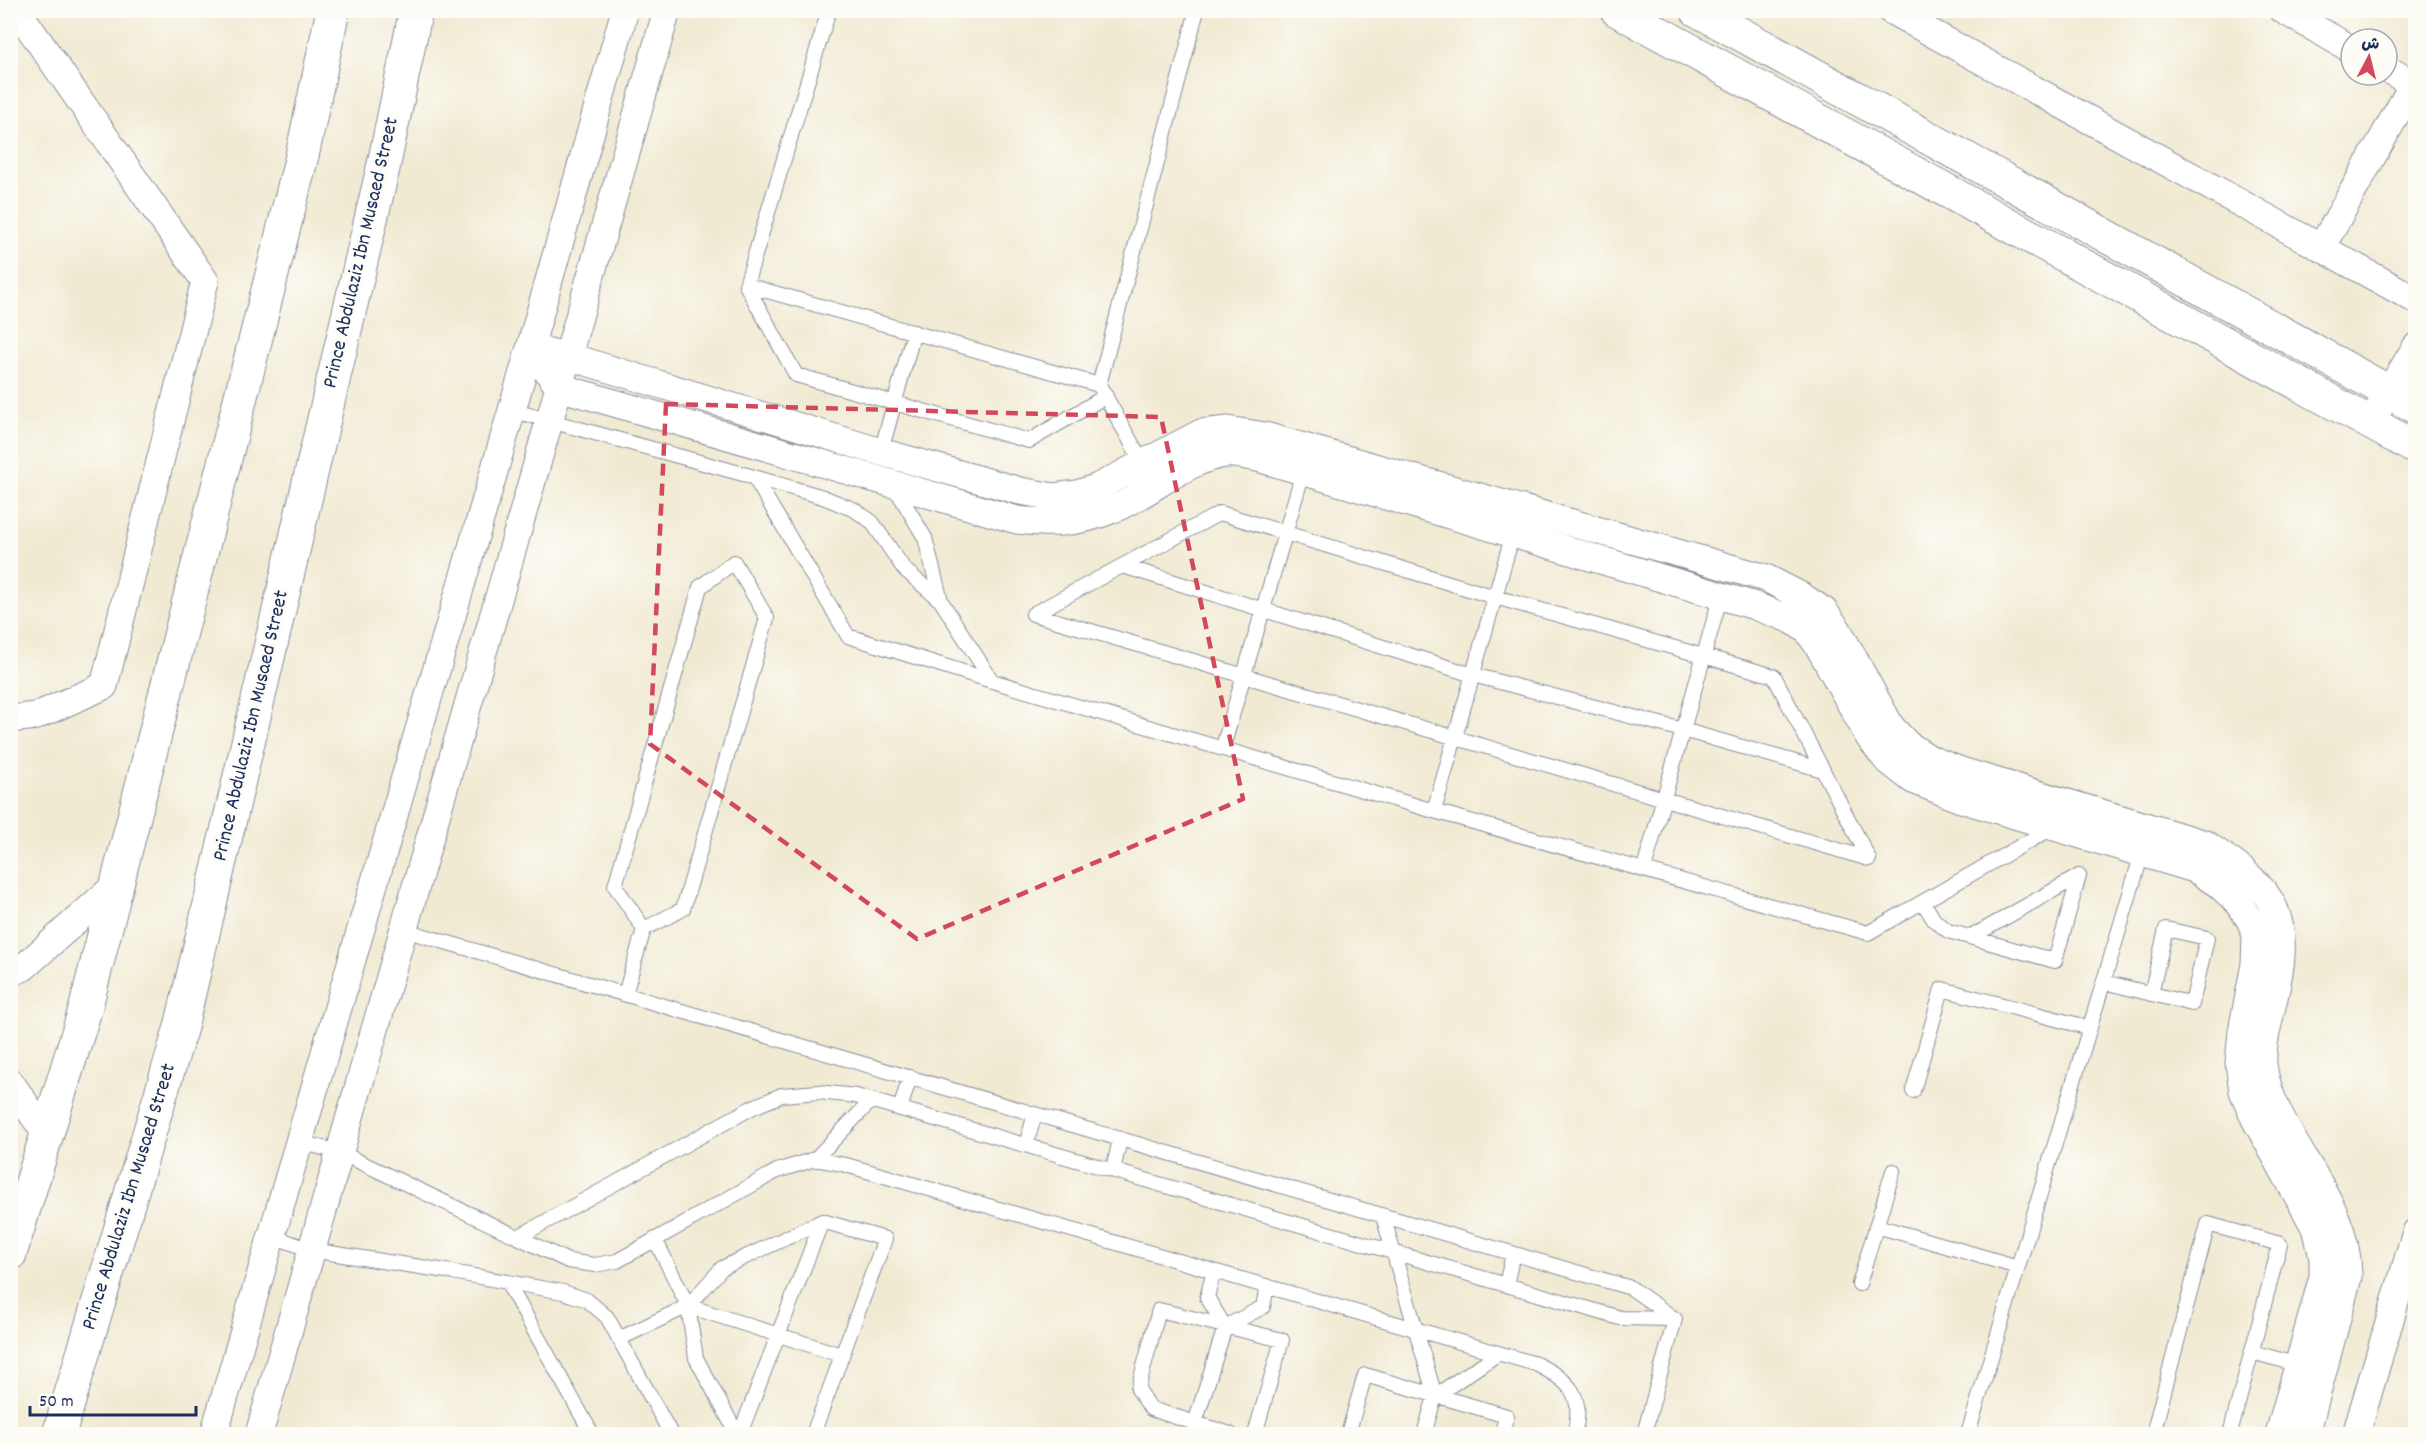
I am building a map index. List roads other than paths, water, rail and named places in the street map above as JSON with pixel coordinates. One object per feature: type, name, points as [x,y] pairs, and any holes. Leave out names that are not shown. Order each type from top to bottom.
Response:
[{"type":"street","points":[[10,719],[36,716],[104,686],[205,281],[16,10]]},
{"type":"street","points":[[10,1254],[85,1010],[299,168],[333,10]]},
{"type":"street","name":"Prince Abdulaziz Ibn Musaed Street","points":[[58,1434],[181,1027],[379,187],[416,10]]},
{"type":"street","points":[[214,1434],[512,411],[625,10]]},
{"type":"street","points":[[259,1434],[667,10]]},
{"type":"street","points":[[1617,10],[2415,448]]},
{"type":"street","points":[[1697,10],[2402,400]]},
{"type":"street","points":[[1890,10],[2415,300]]},
{"type":"street","points":[[2283,10],[2339,42]]},
{"type":"street","points":[[2321,248],[2414,81],[2399,74]]},
{"type":"street","points":[[2370,423],[2402,400],[2415,347]]},
{"type":"street","points":[[530,348],[567,356],[881,453],[1020,491],[1054,497],[1077,494],[1208,458],[1229,454],[1258,458],[1755,606],[1792,620],[1808,631],[1819,646],[1869,738],[1886,759],[1913,780],[1958,798],[2055,826],[2146,839],[2205,844],[2233,862],[2259,886],[2274,908],[2281,933],[2280,969],[2265,1037],[2263,1062],[2268,1085],[2278,1111],[2335,1215],[2348,1256],[2348,1277],[2311,1368],[2279,1434]]},
{"type":"street","points":[[530,348],[560,387],[1017,520],[1056,524],[1084,519],[1113,510],[1149,474],[1201,433],[1227,430],[1265,436],[1766,578],[1824,611],[1838,630],[1891,727],[1906,744],[1930,759],[2146,839]]},
{"type":"street","points":[[10,973],[24,967],[117,884]]},
{"type":"street","points":[[10,1082],[47,1135]]},
{"type":"street","points":[[2356,1434],[2415,1232]]},
{"type":"street","points":[[2306,1434],[2311,1368]]},
{"type":"lane","points":[[829,10],[746,285],[796,375],[1029,441],[1102,391],[1197,10]]},
{"type":"lane","points":[[746,285],[914,332],[1102,391],[1149,474]]},
{"type":"lane","points":[[914,332],[881,453],[883,482],[925,538],[940,601]]},
{"type":"lane","points":[[512,411],[754,477],[855,510],[872,522],[904,569],[940,601],[992,681]]},
{"type":"lane","points":[[1223,747],[1303,472]]},
{"type":"lane","points":[[754,477],[848,636],[992,681],[1223,747],[1434,811],[1868,933],[2055,826]]},
{"type":"lane","points":[[1434,811],[1521,508]]},
{"type":"lane","points":[[1220,513],[1285,533],[1495,597],[1773,676],[1869,859],[1033,614],[1220,513]]},
{"type":"lane","points":[[625,994],[644,929],[683,909],[766,618],[734,562],[700,587],[615,886],[644,929]]},
{"type":"lane","points":[[1123,566],[1473,675],[1683,730],[1823,770]]},
{"type":"lane","points":[[1644,869],[1729,567]]},
{"type":"lane","points":[[1968,1434],[2146,839]]},
{"type":"lane","points":[[1923,902],[1934,920],[1948,931],[1971,938],[2055,961],[2079,876],[1971,938]]},
{"type":"lane","points":[[2104,982],[2151,994],[2192,1004],[2207,938],[2166,929],[2151,994]]},
{"type":"lane","points":[[404,930],[1631,1288],[1675,1319]]},
{"type":"lane","points":[[1913,1091],[1942,988],[2090,1028]]},
{"type":"lane","points":[[900,1109],[910,1077]]},
{"type":"lane","points":[[518,1236],[753,1107],[782,1095],[818,1092],[872,1100],[1620,1318],[1675,1319]]},
{"type":"lane","points":[[815,1159],[872,1100]]},
{"type":"lane","points":[[1026,1145],[1035,1114]]},
{"type":"lane","points":[[1113,1171],[1120,1139]]},
{"type":"lane","points":[[299,1142],[339,1152],[568,1261],[595,1265],[617,1261],[777,1171],[815,1159],[846,1164],[1536,1364],[1557,1375],[1568,1384],[1578,1402],[1579,1417],[1574,1434]]},
{"type":"lane","points":[[1859,1284],[1893,1172]]},
{"type":"lane","points":[[1383,1216],[1435,1396],[1424,1434]]},
{"type":"lane","points":[[738,1434],[822,1221]]},
{"type":"lane","points":[[619,1339],[688,1306],[722,1268],[822,1221],[885,1239],[813,1434]]},
{"type":"lane","points":[[2152,1434],[2208,1224],[2280,1244],[2230,1434]]},
{"type":"lane","points":[[1877,1226],[2018,1267]]},
{"type":"lane","points":[[272,1236],[311,1250],[563,1292],[587,1300],[607,1317],[671,1434]]},
{"type":"lane","points":[[655,1239],[688,1306],[696,1358],[738,1434]]},
{"type":"lane","points":[[1506,1285],[1513,1254]]},
{"type":"lane","points":[[1214,1271],[1207,1297],[1225,1327]]},
{"type":"lane","points":[[507,1282],[592,1434]]},
{"type":"lane","points":[[1195,1424],[1225,1327],[1263,1307],[1267,1286]]},
{"type":"lane","points":[[688,1306],[841,1355]]},
{"type":"lane","points":[[1230,1434],[1151,1409],[1138,1389],[1159,1310],[1282,1340],[1255,1434]]},
{"type":"lane","points":[[1644,1434],[1675,1319]]},
{"type":"lane","points":[[2252,1352],[2311,1368]]},
{"type":"lane","points":[[1435,1396],[1499,1353]]},
{"type":"lane","points":[[1348,1434],[1365,1376],[1507,1416],[1501,1434]]}]
